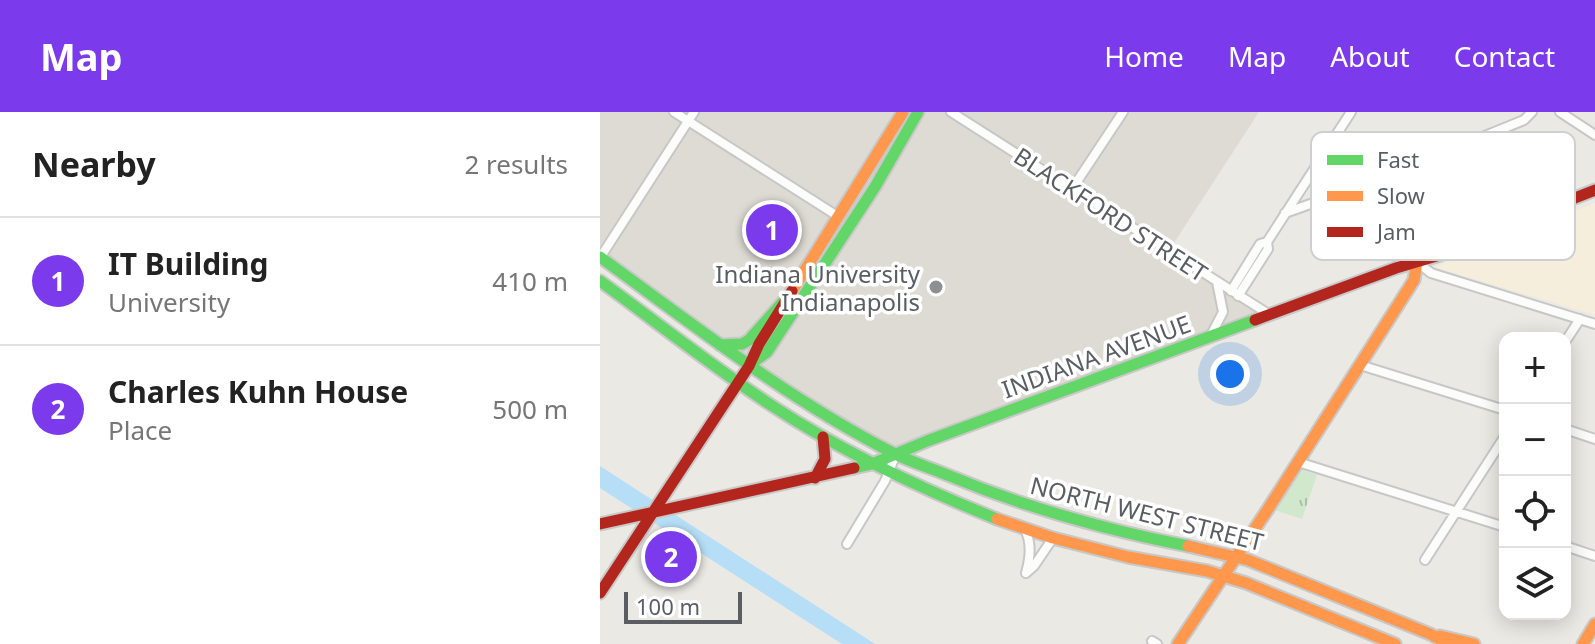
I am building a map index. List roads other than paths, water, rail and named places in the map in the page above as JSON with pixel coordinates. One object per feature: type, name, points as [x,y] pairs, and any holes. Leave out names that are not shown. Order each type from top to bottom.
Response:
[{"type":"main road","points":[[600,593],[645,518],[662,500],[749,366],[759,344],[903,112]]},
{"type":"main road","points":[[749,366],[767,352],[875,187],[918,112]]},
{"type":"main road","name":"INDIANA AVENUE","points":[[1575,198],[1595,190]]},
{"type":"main road","name":"NORTH WEST STREET","points":[[600,258],[749,366],[822,413],[896,454],[991,494],[1058,516],[1126,534],[1236,556],[1448,644]]},
{"type":"main road","name":"INDIANA AVENUE","points":[[600,524],[645,518],[675,508],[872,464],[1424,260]]},
{"type":"main road","points":[[1178,644],[1414,280],[1417,262]]},
{"type":"main road","name":"NORTH WEST STREET","points":[[600,281],[738,382],[823,437],[889,474],[957,504],[1053,538],[1128,557],[1222,575],[1282,596],[1395,644]]},
{"type":"main road","points":[[720,345],[742,344],[749,340],[790,294]]},
{"type":"main road","points":[[815,478],[825,459],[823,437]]},
{"type":"main road","points":[[1583,644],[1595,624]]},
{"type":"main road","points":[[1430,634],[1474,644]]},
{"type":"street","points":[[674,112],[839,217]]},
{"type":"street","points":[[600,258],[694,112]]},
{"type":"street","name":"BLACKFORD STREET","points":[[951,112],[1270,315]]},
{"type":"street","points":[[1072,189],[1123,112]]},
{"type":"street","points":[[1338,132],[1351,112]]},
{"type":"street","points":[[1495,132],[1524,120],[1532,112]]},
{"type":"street","points":[[1560,112],[1595,135]]},
{"type":"street","points":[[1234,293],[1268,249],[1267,242],[1311,173]]},
{"type":"street","points":[[1285,213],[1311,203]]},
{"type":"street","points":[[1417,262],[1434,274],[1595,324]]},
{"type":"street","points":[[1210,337],[1223,312],[1217,282]]},
{"type":"street","points":[[1571,333],[1580,319]]},
{"type":"street","points":[[1360,365],[1499,408]]},
{"type":"street","points":[[1571,431],[1595,439]]},
{"type":"street","points":[[1425,560],[1499,445]]},
{"type":"street","points":[[847,544],[889,474],[896,454]]},
{"type":"street","points":[[1298,462],[1499,525]]},
{"type":"street","points":[[1025,529],[1030,540],[1026,573],[1053,538]]},
{"type":"street","points":[[1571,548],[1595,556]]},
{"type":"water","points":[[600,466],[875,644],[842,644],[600,488]]},
{"type":"place","name":"IT Building","points":[[772,230]]},
{"type":"place","name":"Indiana University Indianapolis","points":[[936,287]]},
{"type":"place","name":"Charles Kuhn House","points":[[671,557]]}]
